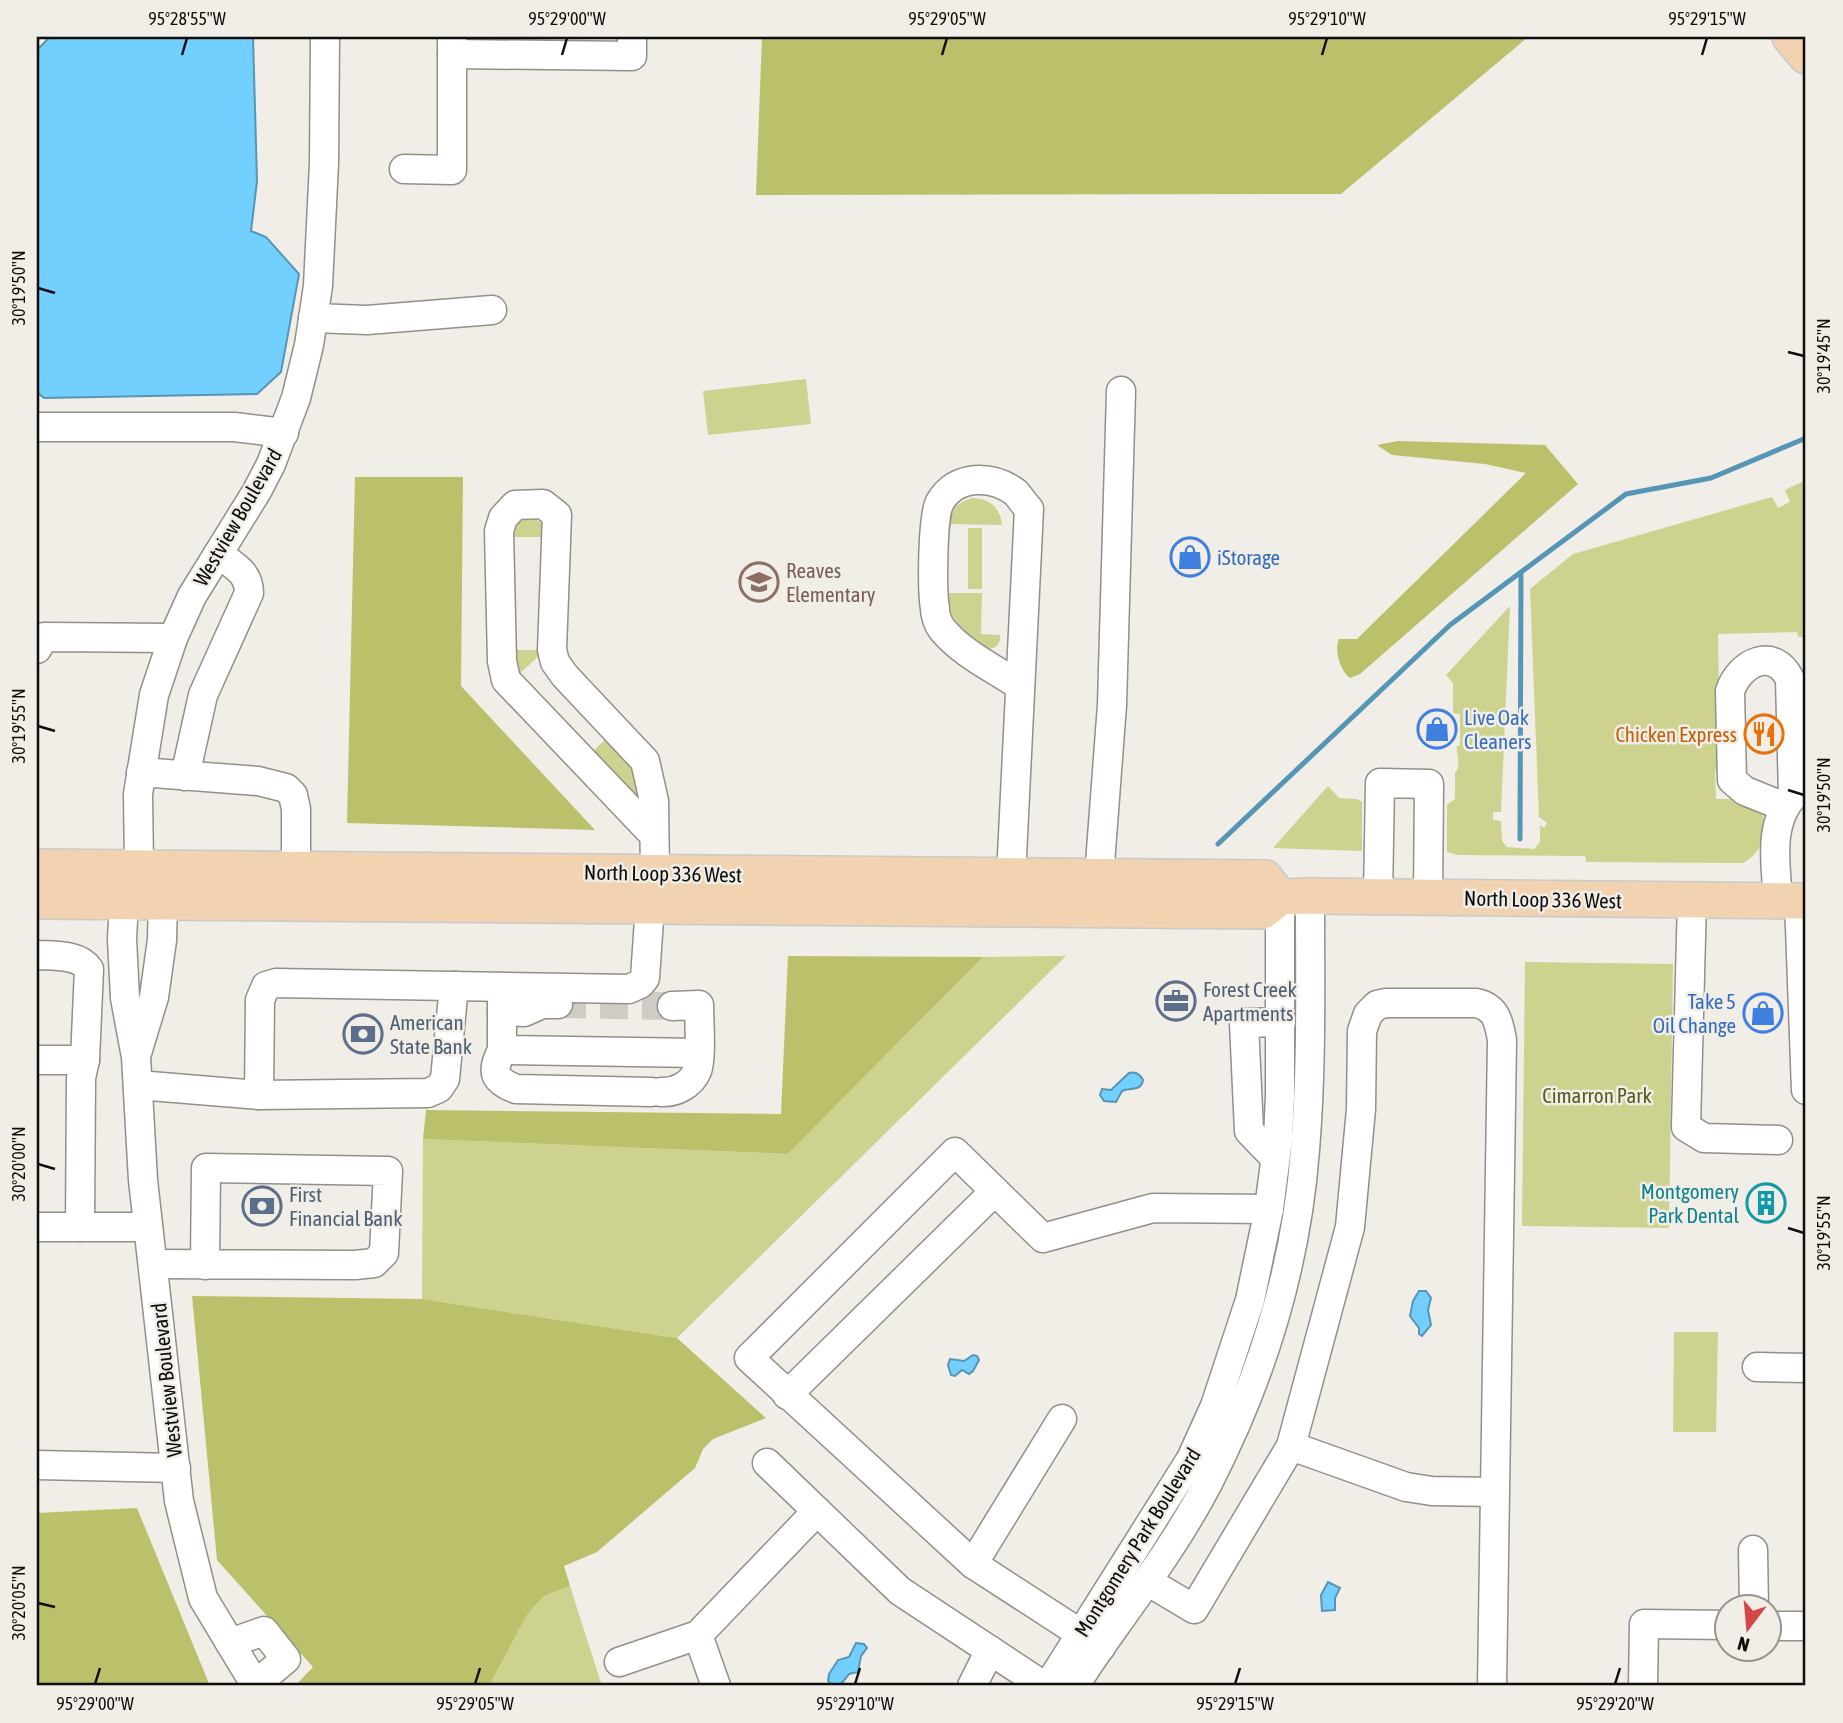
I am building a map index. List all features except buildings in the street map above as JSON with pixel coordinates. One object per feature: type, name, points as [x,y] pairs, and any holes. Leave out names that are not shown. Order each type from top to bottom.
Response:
[{"type":"main road","points":[[1790,37],[1806,56]]},
{"type":"main road","name":"North Loop 336 West","points":[[37,867],[296,869],[653,889],[1263,911],[1295,897],[1795,901]]},
{"type":"main road","name":"North Loop 336 West","points":[[37,901],[163,902],[1011,876],[1265,878],[1295,897]]},
{"type":"street","name":"Westview Boulevard","points":[[256,1686],[203,1598],[179,1501],[143,1180],[136,1057],[125,998],[122,939],[124,901],[139,867],[138,794],[154,695],[173,638],[192,596],[257,491],[284,433],[309,345],[318,286],[324,163],[325,37]]},
{"type":"street","points":[[404,169],[452,170],[452,45],[632,56],[632,37]]},
{"type":"street","points":[[313,318],[367,320],[492,310]]},
{"type":"street","points":[[1098,877],[1112,705],[1121,391]]},
{"type":"street","points":[[37,427],[234,427],[284,433]]},
{"type":"street","points":[[1011,876],[1020,686],[1028,509],[1017,494],[998,482],[976,479],[957,484],[940,502],[935,519],[935,609],[940,627],[956,643],[1020,686]]},
{"type":"street","points":[[502,999],[629,989],[640,984],[646,971],[653,889],[654,801],[645,761],[555,662],[552,650],[556,515],[543,504],[515,505],[503,518],[499,530],[502,660],[506,680],[653,834]]},
{"type":"street","points":[[185,776],[203,695],[250,593],[249,582],[243,572],[218,554]]},
{"type":"street","points":[[37,649],[44,638],[173,638]]},
{"type":"street","points":[[141,772],[258,781],[286,788],[293,795],[296,809],[296,869]]},
{"type":"street","points":[[1378,897],[1380,783],[1429,784],[1428,898]]},
{"type":"street","points":[[1795,797],[1778,818],[1774,840],[1795,901],[1805,1017],[1806,1090]]},
{"type":"street","points":[[139,867],[163,902]]},
{"type":"street","name":"Montgomery Park Boulevard","points":[[1075,1686],[1091,1640],[1191,1459],[1234,1355],[1251,1300],[1269,1209],[1275,1158],[1280,1096],[1281,1022],[1295,897]]},
{"type":"street","name":"Montgomery Park Boulevard","points":[[1046,1686],[1147,1581],[1206,1485],[1236,1424],[1262,1361],[1283,1289],[1297,1218],[1305,1152],[1309,1089],[1295,897]]},
{"type":"street","points":[[1692,900],[1686,1127],[1704,1138],[1778,1140]]},
{"type":"street","name":"Westview Boulevard","points":[[136,1057],[154,997],[162,940],[163,902]]},
{"type":"street","points":[[37,955],[75,958],[85,963],[89,969],[83,1069],[80,1227]]},
{"type":"street","points":[[259,1095],[260,1000],[267,986],[276,983],[454,986],[502,999],[524,1012],[542,1004],[558,1004]]},
{"type":"street","points":[[138,1085],[259,1095],[428,1094],[439,1088],[445,1079],[454,986]]},
{"type":"street","points":[[502,999],[502,1050],[495,1064],[496,1075],[503,1084],[516,1089],[671,1092],[687,1084],[697,1071],[699,1005],[672,1006]]},
{"type":"street","points":[[1147,1581],[1195,1609],[1291,1446],[1350,1227],[1361,1110],[1362,1031],[1368,1014],[1377,1005],[1386,1003],[1486,1005],[1499,1021],[1502,1040],[1492,1686]]},
{"type":"street","points":[[1275,1158],[1249,1131],[1244,1023],[1281,1022]]},
{"type":"street","points":[[502,1050],[698,1053]]},
{"type":"street","points":[[37,1060],[83,1069]]},
{"type":"street","points":[[37,1077],[83,1069]]},
{"type":"street","points":[[1091,1640],[973,1564],[749,1358],[955,1152],[1043,1238],[1153,1208],[1269,1209]]},
{"type":"street","points":[[153,1265],[205,1265],[355,1265],[373,1263],[384,1253],[388,1171],[205,1168],[205,1265]]},
{"type":"street","points":[[787,1395],[995,1191]]},
{"type":"street","points":[[37,1227],[148,1227]]},
{"type":"street","points":[[1757,1367],[1806,1368]]},
{"type":"street","points":[[973,1564],[1062,1419]]},
{"type":"street","points":[[1291,1446],[1406,1487],[1494,1492]]},
{"type":"street","points":[[767,1463],[900,1591],[1046,1686]]},
{"type":"street","points":[[37,1465],[176,1468]]},
{"type":"street","points":[[619,1662],[698,1635],[817,1511]]},
{"type":"street","points":[[1753,1550],[1755,1594]]},
{"type":"street","points":[[1643,1686],[1644,1624],[1714,1625]]},
{"type":"street","points":[[1784,1626],[1806,1626]]},
{"type":"street","points":[[230,1643],[264,1631],[286,1659],[256,1686]]},
{"type":"street","points":[[698,1635],[716,1686]]},
{"type":"street","points":[[972,1686],[990,1650]]},
{"type":"green space","points":[[762,37],[1528,37],[1341,194],[756,195]]},
{"type":"green space","points":[[806,379],[811,424],[708,435],[703,391]]},
{"type":"green space","points":[[1398,441],[1545,445],[1578,484],[1360,674],[1350,678],[1339,660],[1339,639],[1357,639],[1526,473],[1485,464],[1392,455],[1377,445]]},
{"type":"green space","points":[[355,477],[463,477],[461,686],[595,830],[347,823]]},
{"type":"green space","points":[[1806,480],[1806,637],[1798,637],[1797,632],[1718,634],[1720,762],[1715,772],[1716,799],[1737,799],[1761,811],[1764,834],[1755,853],[1743,863],[1586,862],[1585,856],[1458,855],[1447,852],[1447,805],[1455,799],[1460,714],[1453,713],[1453,683],[1446,675],[1510,606],[1501,812],[1493,812],[1493,820],[1501,821],[1502,841],[1507,847],[1534,849],[1540,842],[1540,825],[1544,828],[1547,823],[1539,817],[1530,589],[1573,554],[1772,497],[1778,508],[1790,502],[1785,490]]},
{"type":"green space","points":[[973,498],[993,505],[999,513],[1002,525],[949,524],[956,506]]},
{"type":"green space","points":[[533,518],[543,524],[543,537],[514,537],[520,519]]},
{"type":"green space","points":[[968,528],[982,528],[982,589],[968,589]]},
{"type":"green space","points":[[948,593],[982,593],[981,634],[1000,635],[997,645],[989,649],[981,648],[963,629],[951,610]]},
{"type":"green space","points":[[511,650],[542,650],[543,652],[517,676]]},
{"type":"green space","points":[[609,736],[629,754],[643,803],[588,756]]},
{"type":"green space","points":[[1328,786],[1339,798],[1362,802],[1362,851],[1273,848]]},
{"type":"green space","points":[[788,956],[983,957],[788,1154],[423,1139],[426,1110],[781,1114]]},
{"type":"green space","points":[[1066,956],[677,1338],[422,1299],[423,1139],[788,1154],[983,957]]},
{"type":"green space","name":"Cimarron Park","points":[[1525,962],[1673,964],[1669,1228],[1522,1226]]},
{"type":"green space","points":[[192,1296],[422,1299],[677,1338],[766,1418],[713,1439],[703,1449],[695,1468],[597,1552],[564,1566],[570,1586],[544,1596],[527,1615],[489,1686],[295,1686],[313,1667],[217,1560]]},
{"type":"green space","points":[[1674,1332],[1718,1332],[1716,1432],[1673,1432]]},
{"type":"green space","points":[[137,1508],[210,1686],[37,1686],[37,1513]]},
{"type":"green space","points":[[570,1586],[602,1686],[489,1686],[527,1615],[544,1596]]},
{"type":"water","points":[[50,37],[253,37],[257,181],[251,231],[266,237],[299,274],[281,372],[257,394],[44,398],[37,392],[37,50]]},
{"type":"water","points":[[1129,1073],[1141,1076],[1142,1084],[1122,1091],[1116,1102],[1104,1101],[1100,1095],[1102,1089],[1111,1090]]},
{"type":"water","points":[[1419,1291],[1426,1291],[1431,1298],[1428,1310],[1431,1325],[1422,1336],[1410,1316],[1413,1301]]},
{"type":"water","points":[[973,1355],[979,1360],[973,1371],[969,1374],[962,1370],[955,1376],[951,1375],[948,1365],[950,1359],[964,1361]]},
{"type":"water","points":[[1328,1582],[1340,1588],[1335,1598],[1335,1610],[1322,1611],[1321,1595]]},
{"type":"water","points":[[856,1643],[864,1644],[867,1648],[861,1656],[858,1672],[849,1674],[841,1684],[833,1686],[828,1681],[829,1674],[838,1660],[849,1657]]},
{"type":"waterway","points":[[1218,844],[1450,625],[1626,494],[1711,478],[1806,438]]},
{"type":"waterway","points":[[1520,839],[1521,572]]},
{"type":"tunnel","points":[[558,1004],[672,1006]]},
{"type":"place","name":"iStorage","points":[[1190,557]]},
{"type":"place","name":"Reaves Elementary","points":[[759,582]]},
{"type":"place","name":"Live Oak Cleaners","points":[[1437,729]]},
{"type":"place","name":"Chicken Express","points":[[1764,734]]},
{"type":"place","name":"Forest Creek Apartments","points":[[1176,1001]]},
{"type":"place","name":"Take 5 Oil Change","points":[[1763,1013]]},
{"type":"place","name":"American State Bank","points":[[363,1034]]},
{"type":"place","name":"Montgomery Park Dental","points":[[1766,1203]]},
{"type":"place","name":"First Financial Bank","points":[[262,1206]]}]
